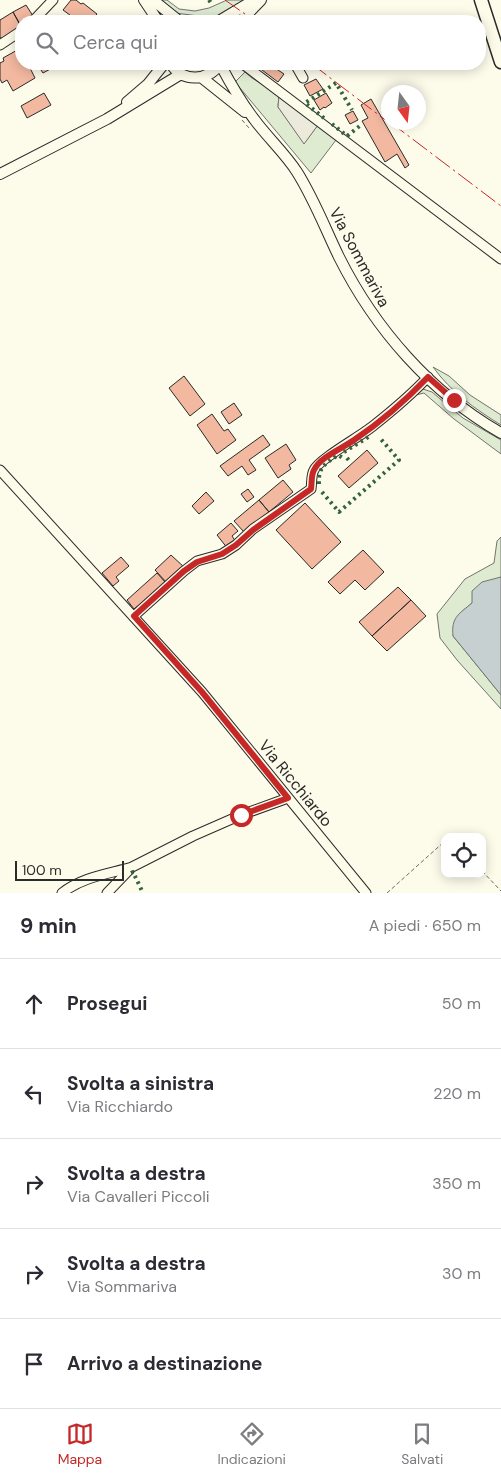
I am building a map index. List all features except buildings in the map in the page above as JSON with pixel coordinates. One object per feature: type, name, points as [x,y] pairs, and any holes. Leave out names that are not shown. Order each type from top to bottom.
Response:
[{"type":"highway","points":[[481,0],[486,15]]},
{"type":"highway","points":[[486,16],[501,62]]},
{"type":"main road","points":[[144,0],[154,15]]},
{"type":"main road","points":[[153,0],[172,15]]},
{"type":"main road","points":[[229,15],[254,0]]},
{"type":"main road","points":[[247,15],[261,0]]},
{"type":"main road","points":[[81,133],[124,105],[148,84],[159,70]]},
{"type":"main road","points":[[177,70],[189,77],[201,78],[216,70]]},
{"type":"main road","points":[[223,70],[230,84],[254,119]]},
{"type":"main road","points":[[0,174],[81,133],[142,99],[181,74]]},
{"type":"main road","points":[[201,78],[254,119]]},
{"type":"main road","name":"Via Sommariva","points":[[254,119],[296,170],[319,212],[339,256],[377,321],[400,350],[428,377],[473,415],[501,433]]},
{"type":"street","points":[[39,15],[53,0]]},
{"type":"street","points":[[0,45],[15,35]]},
{"type":"street","points":[[251,70],[501,259]]},
{"type":"street","points":[[298,70],[303,78]]},
{"type":"street","points":[[134,616],[184,571],[197,562],[222,554],[236,545],[253,530],[311,489],[314,469],[326,458],[374,426],[428,377]]},
{"type":"street","name":"Via Ricchiardo","points":[[0,470],[202,692],[366,893]]},
{"type":"street","points":[[62,893],[96,876],[132,867],[193,836],[241,815],[288,798]]},
{"type":"street","points":[[107,893],[132,867]]},
{"type":"path","points":[[387,893],[441,845]]},
{"type":"path","points":[[486,875],[501,890]]},
{"type":"green space","points":[[159,0],[167,0],[179,9],[195,11],[209,8],[227,0],[243,0],[220,15],[175,13]]},
{"type":"green space","points":[[245,72],[279,95],[278,107],[304,143],[318,125],[336,140],[311,173],[235,82]]},
{"type":"green space","points":[[433,367],[449,376],[470,395],[501,415],[501,425],[464,399]]},
{"type":"green space","points":[[423,389],[432,392],[463,418],[501,440],[501,454],[454,419],[424,393],[416,395]]},
{"type":"green space","points":[[501,537],[501,577],[494,580],[459,614],[453,636],[501,695],[501,709],[440,638],[437,614],[465,579],[494,563],[497,541]]},
{"type":"shaded area","points":[[279,95],[318,125],[304,144],[278,107]]},
{"type":"shaded area","points":[[501,577],[501,695],[453,636],[453,624],[457,616],[472,603],[472,591],[482,582]]},
{"type":"hedge","points":[[324,118],[305,103],[336,83],[352,110]]},
{"type":"hedge","points":[[332,124],[347,136],[361,125]]},
{"type":"hedge","points":[[344,452],[370,436]]},
{"type":"hedge","points":[[322,492],[339,512],[399,460],[379,437]]},
{"type":"hedge","points":[[319,484],[323,467],[338,455],[343,458]]},
{"type":"hedge","points":[[347,458],[351,463]]},
{"type":"hedge","points":[[131,873],[133,872],[143,893]]},
{"type":"power","points":[[225,0],[246,15]]},
{"type":"power","points":[[320,70],[381,117]]},
{"type":"power","points":[[401,130],[501,206]]},
{"type":"route","points":[[241,815],[288,798],[202,692],[134,616],[184,571],[197,562],[222,554],[236,545],[253,530],[311,489],[314,469],[326,458],[374,426],[428,377],[454,400]]}]
